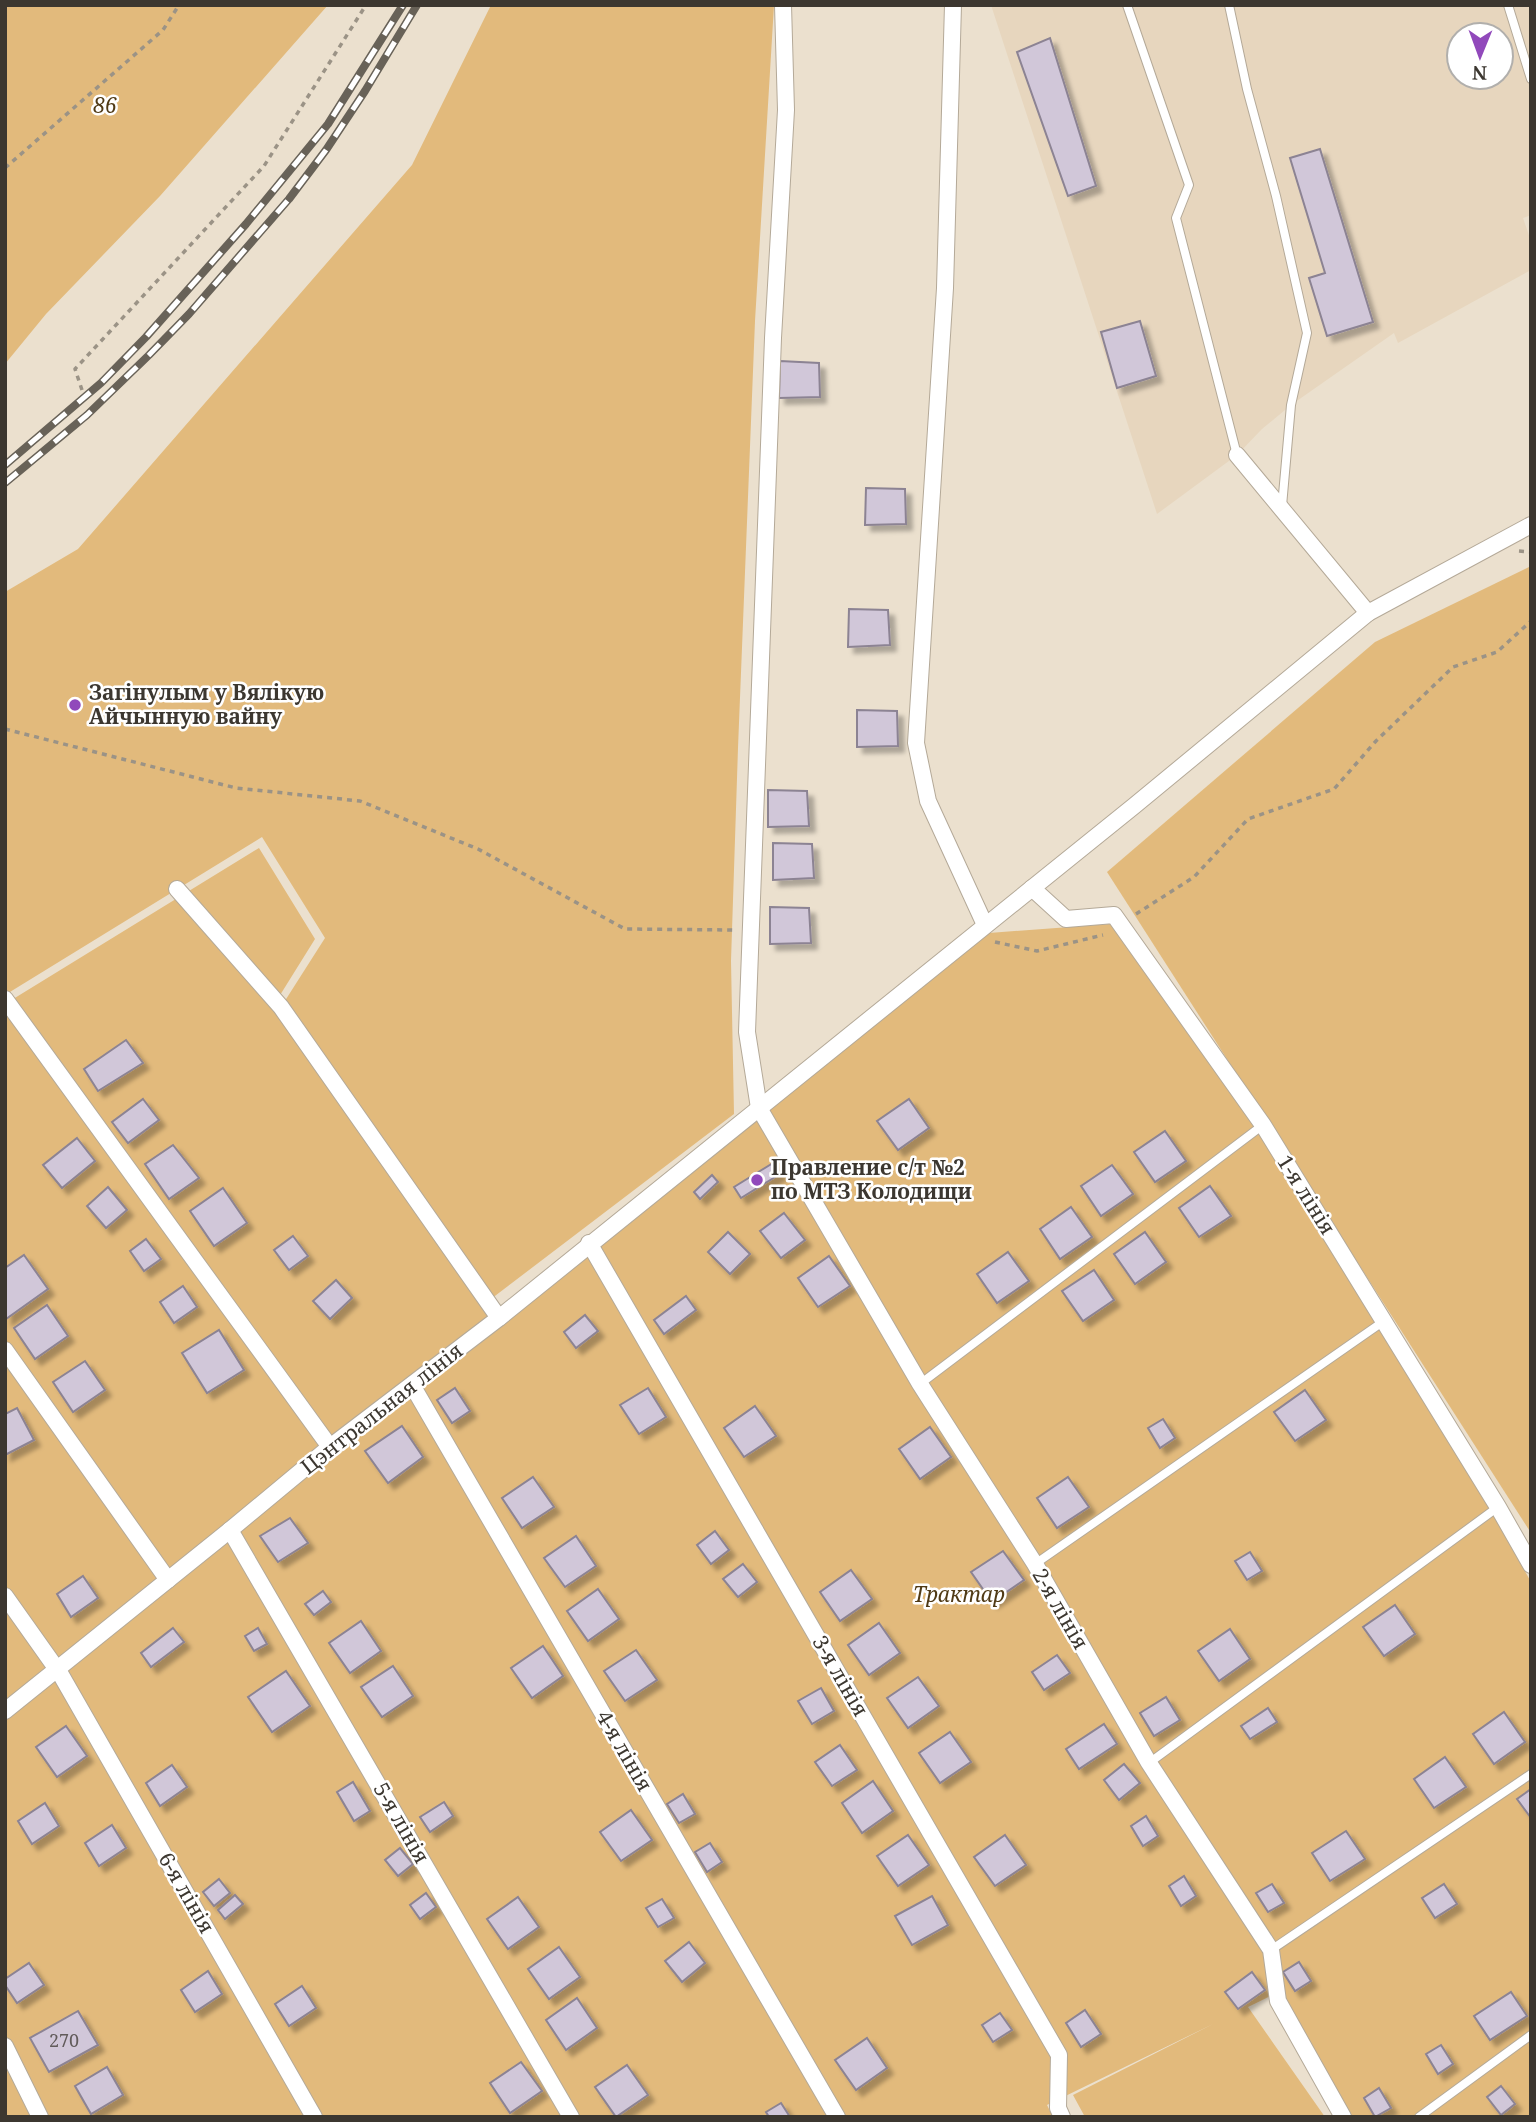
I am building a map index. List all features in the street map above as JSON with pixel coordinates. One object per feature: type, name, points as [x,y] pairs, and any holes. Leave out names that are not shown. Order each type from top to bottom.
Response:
[{"type":"street","points":[[759,1108],[747,1032],[773,338],[786,110],[783,5]]},
{"type":"street","points":[[953,5],[945,288],[916,743],[928,801],[987,933]]},
{"type":"street","points":[[1237,455],[1368,612]]},
{"type":"street","name":"Цэнтральная лінія","points":[[5,1711],[330,1447],[499,1318],[759,1108],[987,933],[1032,888],[1368,612],[1531,525]]},
{"type":"street","points":[[1032,888],[1066,919],[1114,915],[1120,924]]},
{"type":"street","points":[[177,889],[281,1007],[499,1318]]},
{"type":"street","name":"1-я лінія","points":[[1120,924],[1263,1125],[1531,1565]]},
{"type":"street","points":[[5,999],[330,1447]]},
{"type":"street","name":"2-я лінія","points":[[759,1108],[920,1384],[1035,1564],[1149,1763],[1271,1950],[1278,2001],[1343,2117]]},
{"type":"street","name":"3-я лінія","points":[[589,1243],[1059,2055],[1058,2108],[1062,2117]]},
{"type":"street","points":[[5,1350],[168,1580]]},
{"type":"street","name":"4-я лінія","points":[[412,1385],[836,2117]]},
{"type":"street","name":"5-я лінія","points":[[230,1530],[571,2117]]},
{"type":"street","name":"6-я лінія","points":[[5,1596],[57,1669],[314,2117]]},
{"type":"street","points":[[5,2046],[40,2117]]},
{"type":"lane","points":[[1127,5],[1189,185],[1176,218],[1237,455]]},
{"type":"lane","points":[[1229,5],[1307,333],[1291,405],[1282,509]]},
{"type":"lane","points":[[1508,5],[1531,79]]},
{"type":"lane","points":[[920,1384],[1263,1125]]},
{"type":"lane","points":[[1035,1564],[1384,1321]]},
{"type":"lane","points":[[1149,1763],[1498,1507]]},
{"type":"lane","points":[[1271,1950],[1531,1774]]},
{"type":"lane","points":[[1419,2117],[1531,2035]]},
{"type":"path","points":[[5,168],[163,30],[179,5]]},
{"type":"path","points":[[82,390],[75,369],[264,166],[366,5]]},
{"type":"path","points":[[987,933],[1037,951],[1099,937],[1194,877],[1248,819],[1334,789],[1376,741],[1453,667],[1497,652],[1531,621]]},
{"type":"path","points":[[5,729],[236,788],[360,800],[478,849],[625,929],[751,931]]},
{"type":"shaded area","points":[[991,5],[1531,5],[1531,215],[1523,218],[1531,241],[1531,270],[1398,343],[1394,333],[1291,405],[1237,455],[1157,514]]},
{"type":"green space","name":"86","points":[[5,5],[328,5],[160,196],[46,314],[5,364]]},
{"type":"green space","points":[[491,5],[774,5],[755,321],[738,748],[731,961],[734,1114],[487,1302],[281,1007],[325,938],[262,837],[5,995],[5,592],[78,549],[412,165]]},
{"type":"green space","points":[[1531,566],[1531,1533],[1107,872],[1375,642]]},
{"type":"green space","name":"Трактар","points":[[259,848],[315,939],[272,1008],[497,1329],[989,933],[1110,924],[1256,1129],[1491,1511],[1531,1582],[1531,2117],[1352,2117],[1281,1991],[1248,2007],[1325,2117],[1085,2117],[1073,2095],[1213,2024],[1047,2105],[1053,2117],[5,2117],[5,1004]]},
{"type":"building","points":[[1050,38],[1096,186],[1068,196],[1017,52]]},
{"type":"building","points":[[1320,149],[1373,322],[1327,336],[1309,278],[1325,273],[1290,158]]},
{"type":"building","points":[[1140,321],[1156,376],[1117,388],[1101,332]]},
{"type":"building","points":[[780,361],[819,363],[820,397],[779,398]]},
{"type":"building","points":[[866,488],[905,489],[906,524],[865,525]]},
{"type":"building","points":[[849,609],[888,610],[890,645],[848,647]]},
{"type":"building","points":[[857,710],[897,711],[898,746],[857,747]]},
{"type":"building","points":[[768,790],[807,791],[809,826],[768,827]]},
{"type":"building","points":[[773,843],[812,844],[814,878],[773,880]]},
{"type":"building","points":[[770,907],[809,908],[811,943],[770,944]]},
{"type":"building","points":[[126,1040],[143,1063],[98,1091],[84,1069]]},
{"type":"building","points":[[143,1099],[159,1120],[128,1143],[112,1122]]},
{"type":"building","points":[[909,1099],[929,1128],[898,1150],[877,1121]]},
{"type":"building","points":[[1165,1131],[1186,1161],[1155,1182],[1134,1152]]},
{"type":"building","points":[[77,1138],[95,1161],[62,1188],[43,1165]]},
{"type":"building","points":[[173,1145],[199,1178],[169,1199],[145,1164]]},
{"type":"building","name":"Правление с/т №2 по МТЗ Колодищи","points":[[773,1163],[780,1174],[741,1198],[734,1187]]},
{"type":"building","points":[[1112,1165],[1133,1194],[1101,1216],[1081,1186]]},
{"type":"building","points":[[712,1175],[718,1182],[700,1199],[694,1192]]},
{"type":"building","points":[[1210,1186],[1231,1216],[1199,1237],[1179,1208]]},
{"type":"building","points":[[108,1187],[127,1210],[106,1228],[87,1206]]},
{"type":"building","points":[[223,1188],[247,1223],[214,1246],[190,1211]]},
{"type":"building","points":[[1071,1207],[1092,1237],[1060,1259],[1040,1229]]},
{"type":"building","points":[[784,1213],[805,1240],[781,1258],[760,1231]]},
{"type":"building","points":[[728,1232],[750,1254],[730,1274],[708,1252]]},
{"type":"building","points":[[1145,1232],[1166,1262],[1135,1284],[1114,1254]]},
{"type":"building","points":[[293,1236],[308,1256],[289,1270],[274,1250]]},
{"type":"building","points":[[146,1239],[161,1259],[144,1271],[130,1251]]},
{"type":"building","points":[[1008,1252],[1029,1281],[997,1303],[977,1274]]},
{"type":"building","points":[[24,1255],[48,1289],[6,1319],[5,1268]]},
{"type":"building","points":[[829,1256],[850,1286],[818,1307],[798,1278]]},
{"type":"building","points":[[1094,1270],[1114,1300],[1083,1321],[1062,1291]]},
{"type":"building","points":[[336,1280],[352,1298],[330,1319],[313,1301]]},
{"type":"building","points":[[183,1286],[197,1307],[174,1323],[160,1302]]},
{"type":"building","points":[[686,1296],[696,1310],[664,1334],[654,1320]]},
{"type":"building","points":[[47,1305],[68,1336],[35,1359],[14,1328]]},
{"type":"building","points":[[585,1315],[598,1331],[576,1348],[564,1332]]},
{"type":"building","points":[[219,1330],[244,1370],[207,1393],[182,1353]]},
{"type":"building","points":[[85,1361],[105,1390],[73,1412],[53,1382]]},
{"type":"building","points":[[455,1388],[470,1411],[452,1423],[437,1400]]},
{"type":"building","points":[[648,1388],[666,1417],[639,1434],[620,1405]]},
{"type":"building","points":[[1305,1390],[1326,1420],[1295,1441],[1274,1412]]},
{"type":"building","points":[[755,1406],[776,1436],[744,1457],[724,1428]]},
{"type":"building","points":[[17,1408],[34,1440],[5,1455],[5,1414]]},
{"type":"building","points":[[1163,1419],[1175,1438],[1160,1448],[1148,1428]]},
{"type":"building","points":[[402,1426],[423,1457],[388,1483],[365,1451]]},
{"type":"building","points":[[930,1427],[951,1457],[920,1479],[899,1449]]},
{"type":"building","points":[[533,1477],[554,1507],[522,1528],[502,1498]]},
{"type":"building","points":[[1068,1477],[1089,1507],[1057,1528],[1037,1498]]},
{"type":"building","points":[[290,1518],[308,1543],[278,1562],[260,1536]]},
{"type":"building","points":[[715,1531],[729,1550],[711,1564],[697,1545]]},
{"type":"building","points":[[576,1536],[596,1566],[565,1587],[544,1558]]},
{"type":"building","points":[[1003,1551],[1024,1580],[992,1602],[971,1572]]},
{"type":"building","points":[[1250,1552],[1262,1571],[1247,1580],[1235,1561]]},
{"type":"building","points":[[743,1564],[757,1582],[738,1597],[723,1579]]},
{"type":"building","points":[[851,1570],[872,1599],[840,1621],[820,1592]]},
{"type":"building","points":[[83,1576],[98,1598],[71,1617],[57,1594]]},
{"type":"building","points":[[598,1589],[619,1619],[588,1641],[567,1611]]},
{"type":"building","points":[[323,1591],[331,1602],[314,1615],[305,1604]]},
{"type":"building","points":[[1395,1605],[1415,1634],[1384,1656],[1363,1627]]},
{"type":"building","points":[[361,1621],[381,1651],[350,1673],[329,1643]]},
{"type":"building","points":[[879,1623],[900,1653],[869,1675],[848,1645]]},
{"type":"building","points":[[173,1628],[184,1642],[151,1667],[141,1653]]},
{"type":"building","points":[[258,1628],[267,1644],[254,1651],[245,1636]]},
{"type":"building","points":[[1230,1629],[1250,1659],[1219,1681],[1198,1651]]},
{"type":"building","points":[[543,1646],[563,1676],[532,1698],[511,1668]]},
{"type":"building","points":[[636,1650],[657,1680],[625,1701],[604,1671]]},
{"type":"building","points":[[1057,1655],[1070,1673],[1044,1690],[1032,1672]]},
{"type":"building","points":[[393,1666],[413,1696],[382,1717],[361,1687]]},
{"type":"building","points":[[286,1671],[310,1706],[272,1732],[248,1697]]},
{"type":"building","points":[[918,1677],[939,1706],[908,1728],[887,1698]]},
{"type":"building","points":[[821,1688],[834,1711],[812,1724],[798,1701]]},
{"type":"building","points":[[1166,1697],[1180,1720],[1154,1736],[1140,1713]]},
{"type":"building","points":[[1268,1708],[1277,1722],[1250,1739],[1241,1726]]},
{"type":"building","points":[[1504,1712],[1525,1742],[1494,1764],[1473,1734]]},
{"type":"building","points":[[1104,1724],[1117,1744],[1079,1769],[1066,1749]]},
{"type":"building","points":[[66,1726],[87,1756],[57,1777],[36,1747]]},
{"type":"building","points":[[950,1732],[971,1762],[940,1783],[919,1753]]},
{"type":"building","points":[[840,1745],[857,1770],[832,1786],[815,1762]]},
{"type":"building","points":[[1445,1757],[1466,1787],[1434,1808],[1414,1779]]},
{"type":"building","points":[[1124,1764],[1140,1783],[1119,1800],[1104,1780]]},
{"type":"building","points":[[172,1765],[187,1787],[160,1806],[146,1783]]},
{"type":"building","points":[[873,1781],[893,1811],[862,1833],[842,1803]]},
{"type":"building","points":[[353,1782],[370,1811],[354,1821],[337,1792]]},
{"type":"building","points":[[1531,1789],[1531,1818],[1517,1799]]},
{"type":"building","points":[[683,1794],[695,1814],[679,1823],[667,1804]]},
{"type":"building","points":[[444,1802],[453,1816],[430,1832],[420,1817]]},
{"type":"building","points":[[45,1803],[59,1826],[32,1844],[18,1821]]},
{"type":"building","points":[[631,1810],[652,1840],[621,1861],[600,1832]]},
{"type":"building","points":[[1146,1816],[1158,1836],[1143,1846],[1131,1826]]},
{"type":"building","points":[[112,1825],[126,1848],[99,1866],[85,1843]]},
{"type":"building","points":[[1346,1831],[1365,1859],[1330,1881],[1312,1853]]},
{"type":"building","points":[[908,1835],[929,1865],[898,1886],[877,1856]]},
{"type":"building","points":[[1005,1835],[1026,1865],[995,1886],[974,1857]]},
{"type":"building","points":[[710,1843],[722,1862],[707,1872],[695,1852]]},
{"type":"building","points":[[400,1848],[413,1864],[398,1876],[385,1860]]},
{"type":"building","points":[[1184,1876],[1196,1896],[1181,1906],[1169,1886]]},
{"type":"building","points":[[219,1879],[230,1893],[214,1906],[203,1892]]},
{"type":"building","points":[[1272,1884],[1284,1903],[1268,1912],[1256,1893]]},
{"type":"building","points":[[1444,1884],[1457,1904],[1435,1918],[1422,1898]]},
{"type":"building","points":[[426,1893],[436,1907],[420,1919],[410,1905]]},
{"type":"building","points":[[235,1895],[243,1904],[225,1919],[218,1910]]},
{"type":"building","points":[[932,1896],[948,1925],[912,1945],[895,1916]]},
{"type":"building","points":[[518,1897],[539,1927],[508,1949],[487,1919]]},
{"type":"building","points":[[662,1899],[674,1918],[658,1927],[646,1908]]},
{"type":"building","points":[[689,1942],[705,1963],[682,1982],[665,1961]]},
{"type":"building","points":[[559,1947],[580,1977],[549,1999],[528,1969]]},
{"type":"building","points":[[1299,1962],[1311,1981],[1295,1991],[1283,1972]]},
{"type":"building","points":[[29,1963],[44,1985],[17,2003],[5,1985],[5,1979]]},
{"type":"building","points":[[208,1971],[222,1994],[195,2012],[181,1990]]},
{"type":"building","points":[[1252,1972],[1265,1990],[1238,2009],[1225,1992]]},
{"type":"building","points":[[302,1986],[316,2008],[289,2026],[275,2004]]},
{"type":"building","points":[[1511,1992],[1527,2016],[1490,2040],[1474,2016]]},
{"type":"building","points":[[577,1998],[597,2028],[566,2050],[546,2020]]},
{"type":"building","points":[[1085,2010],[1101,2034],[1081,2047],[1066,2023]]},
{"type":"building","points":[[78,2011],[98,2045],[49,2072],[30,2038]]},
{"type":"building","points":[[1000,2013],[1012,2030],[993,2042],[982,2025]]},
{"type":"building","points":[[867,2038],[887,2068],[856,2090],[835,2060]]},
{"type":"building","points":[[1441,2045],[1453,2064],[1438,2074],[1426,2054]]},
{"type":"building","points":[[521,2062],[542,2091],[510,2113],[490,2083]]},
{"type":"building","points":[[627,2065],[648,2095],[616,2117],[595,2087]]},
{"type":"building","points":[[107,2067],[123,2095],[91,2114],[75,2086]]},
{"type":"building","points":[[1501,2086],[1515,2104],[1501,2115],[1487,2097]]},
{"type":"building","points":[[1379,2088],[1391,2108],[1375,2117],[1364,2098]]},
{"type":"building","points":[[781,2103],[790,2117],[769,2117],[766,2112]]},
{"type":"railway","points":[[5,465],[101,383],[146,337],[246,224],[328,124],[403,5]]},
{"type":"railway","points":[[5,483],[87,415],[149,355],[189,314],[289,199],[365,91],[417,5]]},
{"type":"place","name":"Загінулым у Вялікую Айчынную вайну","points":[[75,705]]},
{"type":"place","name":"Правление с/т №2 по МТЗ Колодищи","points":[[757,1180]]}]
